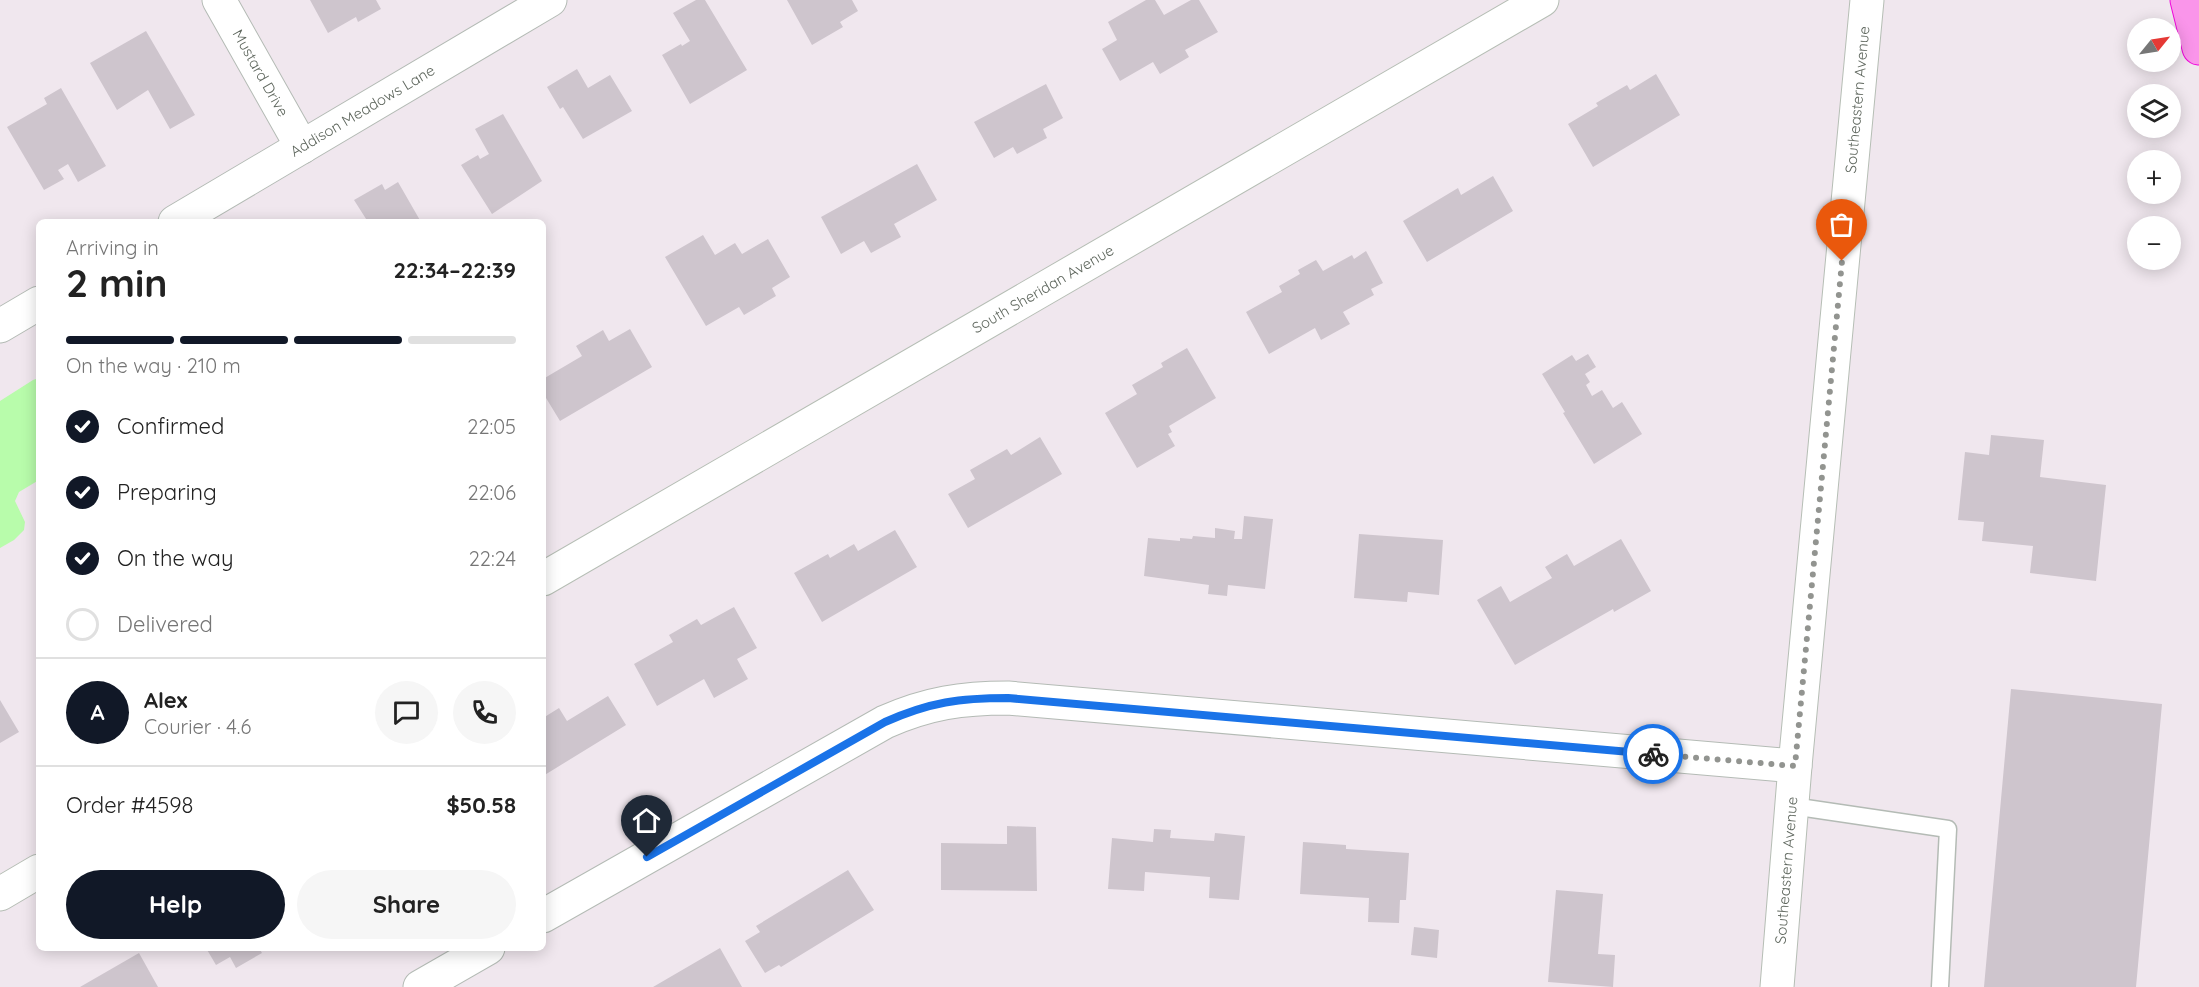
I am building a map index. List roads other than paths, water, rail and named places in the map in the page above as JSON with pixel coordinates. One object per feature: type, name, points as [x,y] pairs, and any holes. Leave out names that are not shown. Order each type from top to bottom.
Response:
[{"type":"highway","points":[[2187,0],[2199,48]]},
{"type":"street","name":"Mustard Drive","points":[[219,0],[302,147]]},
{"type":"street","name":"Addison Meadows Lane","points":[[181,219],[550,0]]},
{"type":"street","name":"South Sheridan Avenue","points":[[546,577],[1542,0]]},
{"type":"street","name":"Southeastern Avenue","points":[[1777,987],[1795,766],[1867,0]]},
{"type":"street","points":[[0,326],[36,305]]},
{"type":"street","points":[[546,914],[885,722],[925,706],[966,698],[1008,698],[1795,766]]},
{"type":"street","points":[[0,894],[36,873]]},
{"type":"street","points":[[420,987],[483,951]]},
{"type":"lane","points":[[1792,806],[1948,829],[1941,987]]}]
